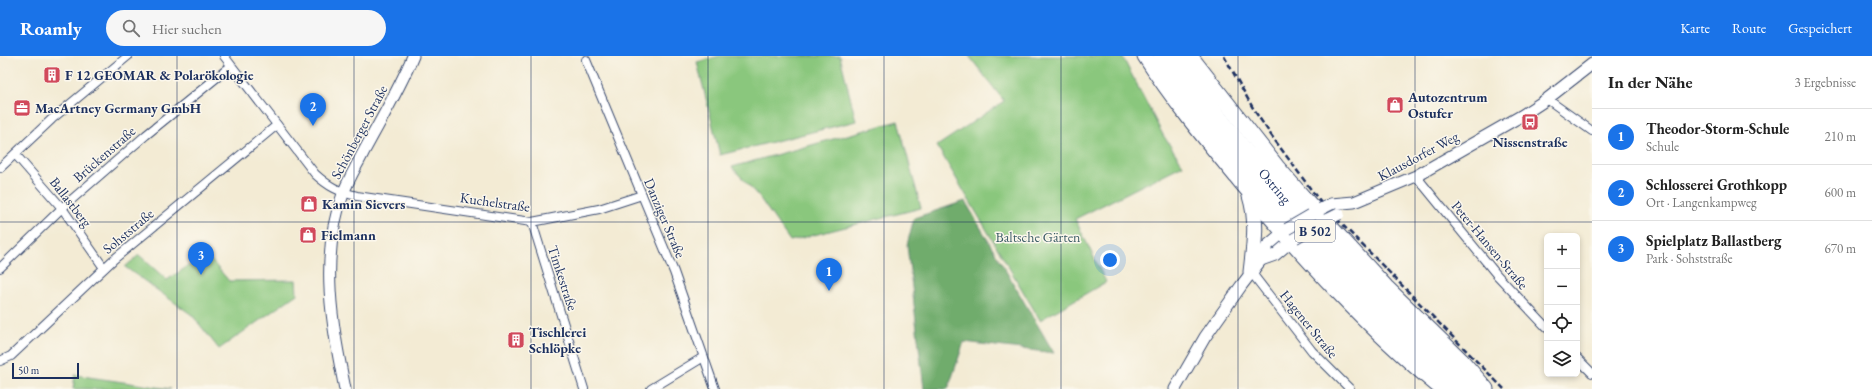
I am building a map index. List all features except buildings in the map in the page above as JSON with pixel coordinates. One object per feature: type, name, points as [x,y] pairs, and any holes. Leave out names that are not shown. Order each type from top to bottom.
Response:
[{"type":"highway","points":[[1145,56],[1190,119],[1248,191],[1375,329],[1442,389]]},
{"type":"highway","name":"Ostring","points":[[1162,56],[1195,104],[1257,183],[1284,214],[1369,305],[1456,389]]},
{"type":"highway","name":"Ostring","points":[[1175,56],[1235,136],[1292,206],[1358,276],[1473,389]]},
{"type":"highway","points":[[1190,56],[1277,167],[1324,215],[1386,287],[1461,360],[1486,389]]},
{"type":"highway","points":[[1248,191],[1255,215],[1256,229],[1251,272]]},
{"type":"street","points":[[0,168],[52,119],[128,56]]},
{"type":"street","name":"Kuchelstraße","points":[[224,56],[315,174],[328,186],[343,193],[532,222],[599,209],[642,196]]},
{"type":"street","name":"Schönberger Straße","points":[[345,389],[336,338],[328,267],[332,236],[343,193],[401,85],[413,56]]},
{"type":"street","name":"Danziger Straße","points":[[586,60],[674,272],[702,358],[715,389]]},
{"type":"street","name":"Klausdorfer Weg","points":[[1175,389],[1205,337],[1261,260],[1268,246],[1324,215],[1416,176],[1521,116],[1547,99],[1592,64]]},
{"type":"street","name":"Brückenstraße","points":[[0,268],[62,208],[146,135],[231,66]]},
{"type":"street","points":[[1547,99],[1592,131]]},
{"type":"street","name":"Sohststraße","points":[[0,361],[11,356],[104,268],[277,125]]},
{"type":"street","name":"Ballastberg","points":[[15,154],[62,208],[104,268]]},
{"type":"street","name":"Peter-Hansen-Straße","points":[[1416,176],[1497,275],[1544,325]]},
{"type":"street","name":"Timkestraße","points":[[532,222],[584,389]]},
{"type":"street","name":"Hagener Straße","points":[[1251,272],[1312,351],[1350,389]]},
{"type":"street","points":[[651,389],[702,358]]},
{"type":"street","points":[[1580,361],[1592,373]]},
{"type":"green space","points":[[720,56],[840,56],[856,121],[720,155],[697,62]]},
{"type":"green space","name":"Baltsche Gärten","points":[[969,56],[1122,56],[1163,135],[1183,165],[1075,219],[1106,282],[1040,320],[937,146],[1004,101]]},
{"type":"green space","points":[[898,121],[921,208],[790,241],[759,197],[732,167]]},
{"type":"green space","points":[[965,201],[1054,353],[964,342],[948,389],[924,389],[907,245],[914,218]]},
{"type":"green space","points":[[206,254],[229,281],[296,280],[297,294],[219,349],[192,315],[125,267],[139,255],[167,280]]},
{"type":"green space","points":[[75,375],[171,389],[73,389]]},
{"type":"railway","points":[[1224,56],[1254,110],[1321,203],[1504,389]]},
{"type":"place","name":"F 12 GEOMAR & Polarökologie","points":[[52,75]]},
{"type":"place","name":"Autozentrum Ostufer","points":[[1395,105]]},
{"type":"place","name":"MacArtney Germany GmbH","points":[[22,108]]},
{"type":"place","name":"Nissenstraße","points":[[1530,122]]},
{"type":"place","name":"Schlosserei Grothkopp","points":[[313,126]]},
{"type":"place","name":"Kamin Sievers","points":[[309,204]]},
{"type":"place","name":"Fielmann","points":[[308,235]]},
{"type":"place","name":"Spielplatz Ballastberg","points":[[201,275]]},
{"type":"place","name":"Theodor-Storm-Schule","points":[[829,291]]},
{"type":"place","name":"Tischlerei Schlöpke","points":[[516,340]]}]
